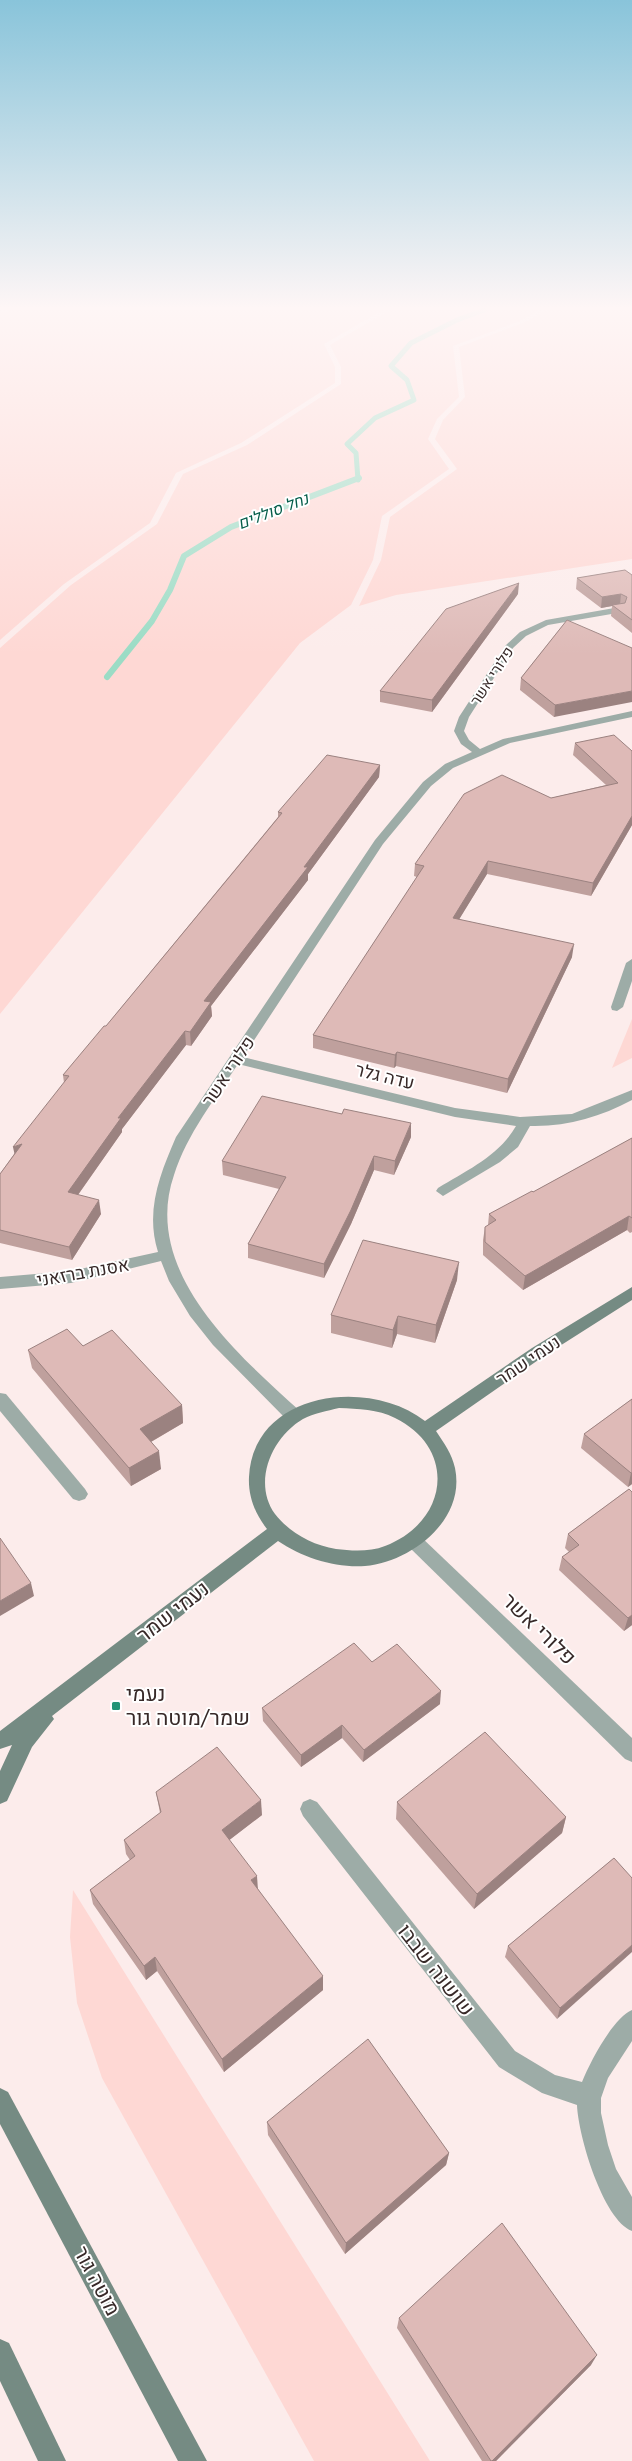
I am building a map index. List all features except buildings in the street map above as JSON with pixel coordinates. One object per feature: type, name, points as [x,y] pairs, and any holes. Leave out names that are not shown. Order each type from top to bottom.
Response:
[{"type":"street","name":"פלורי אשר","points":[[478,752],[465,742],[460,731],[464,717],[510,646],[523,634],[546,623],[620,610]]},
{"type":"street","name":"פלורי אשר","points":[[294,1416],[216,1340],[190,1307],[166,1256],[160,1215],[164,1179],[183,1137],[379,842],[427,784],[449,766],[478,752],[534,733],[632,714]]},
{"type":"street","points":[[617,1007],[632,963]]},
{"type":"street","name":"עדה גלר","points":[[236,1059],[442,1109],[484,1118],[526,1122],[566,1120],[617,1102],[632,1094]]},
{"type":"street","points":[[443,1191],[495,1159],[514,1144],[526,1122]]},
{"type":"street","name":"אסנת ברזאני","points":[[0,1283],[71,1277],[166,1256]]},
{"type":"street","name":"נעמי שמר","points":[[425,1430],[538,1352],[632,1292]]},
{"type":"street","points":[[0,1399],[79,1494]]},
{"type":"street","points":[[339,1402],[363,1402],[386,1407],[407,1416],[425,1430],[438,1444],[445,1460],[448,1478],[447,1496],[440,1513],[430,1528],[414,1540],[385,1554],[369,1558],[344,1558],[320,1553],[297,1544],[279,1530],[264,1512],[257,1490],[257,1469],[263,1449],[276,1431],[294,1416],[315,1407],[339,1402]]},
{"type":"street","name":"נעמי שמר","points":[[0,1740],[9,1737],[66,1695],[279,1530]]},
{"type":"street","name":"פלורי אשר","points":[[414,1540],[632,1752]]},
{"type":"street","name":"נעמי שמר","points":[[0,1794],[25,1740],[66,1695]]},
{"type":"street","name":"שושנה שבבו","points":[[310,1809],[507,2059],[550,2085],[589,2096]]},
{"type":"street","points":[[632,2021],[606,2058],[589,2096],[594,2144],[619,2201],[632,2219]]},
{"type":"street","name":"מוטה גור","points":[[0,2100],[193,2461]]},
{"type":"street","points":[[0,2352],[52,2461]]},
{"type":"shaded area","points":[[0,425],[269,425],[241,443],[176,473],[150,523],[64,584],[0,640]]},
{"type":"shaded area","points":[[278,425],[434,425],[428,439],[449,469],[382,516],[373,560],[351,605],[300,643],[0,1014],[0,648],[71,585],[157,524],[183,474],[247,445]]},
{"type":"shaded area","points":[[441,425],[632,425],[632,559],[396,595],[359,606],[381,560],[390,517],[457,469],[435,439]]},
{"type":"shaded area","points":[[632,1019],[632,1058],[612,1068]]},
{"type":"shaded area","points":[[73,1890],[430,2461],[314,2461],[102,2078],[77,2003],[70,1937]]},
{"type":"waterway","name":"נחל סוללים","points":[[358,478],[356,453],[347,444],[368,425]]},
{"type":"waterway","name":"נחל סוללים","points":[[107,677],[152,621],[170,590],[184,556],[231,527],[358,478]]},
{"type":"place","name":"נעמי שמר/מוטה גור","points":[[116,1706]]}]
